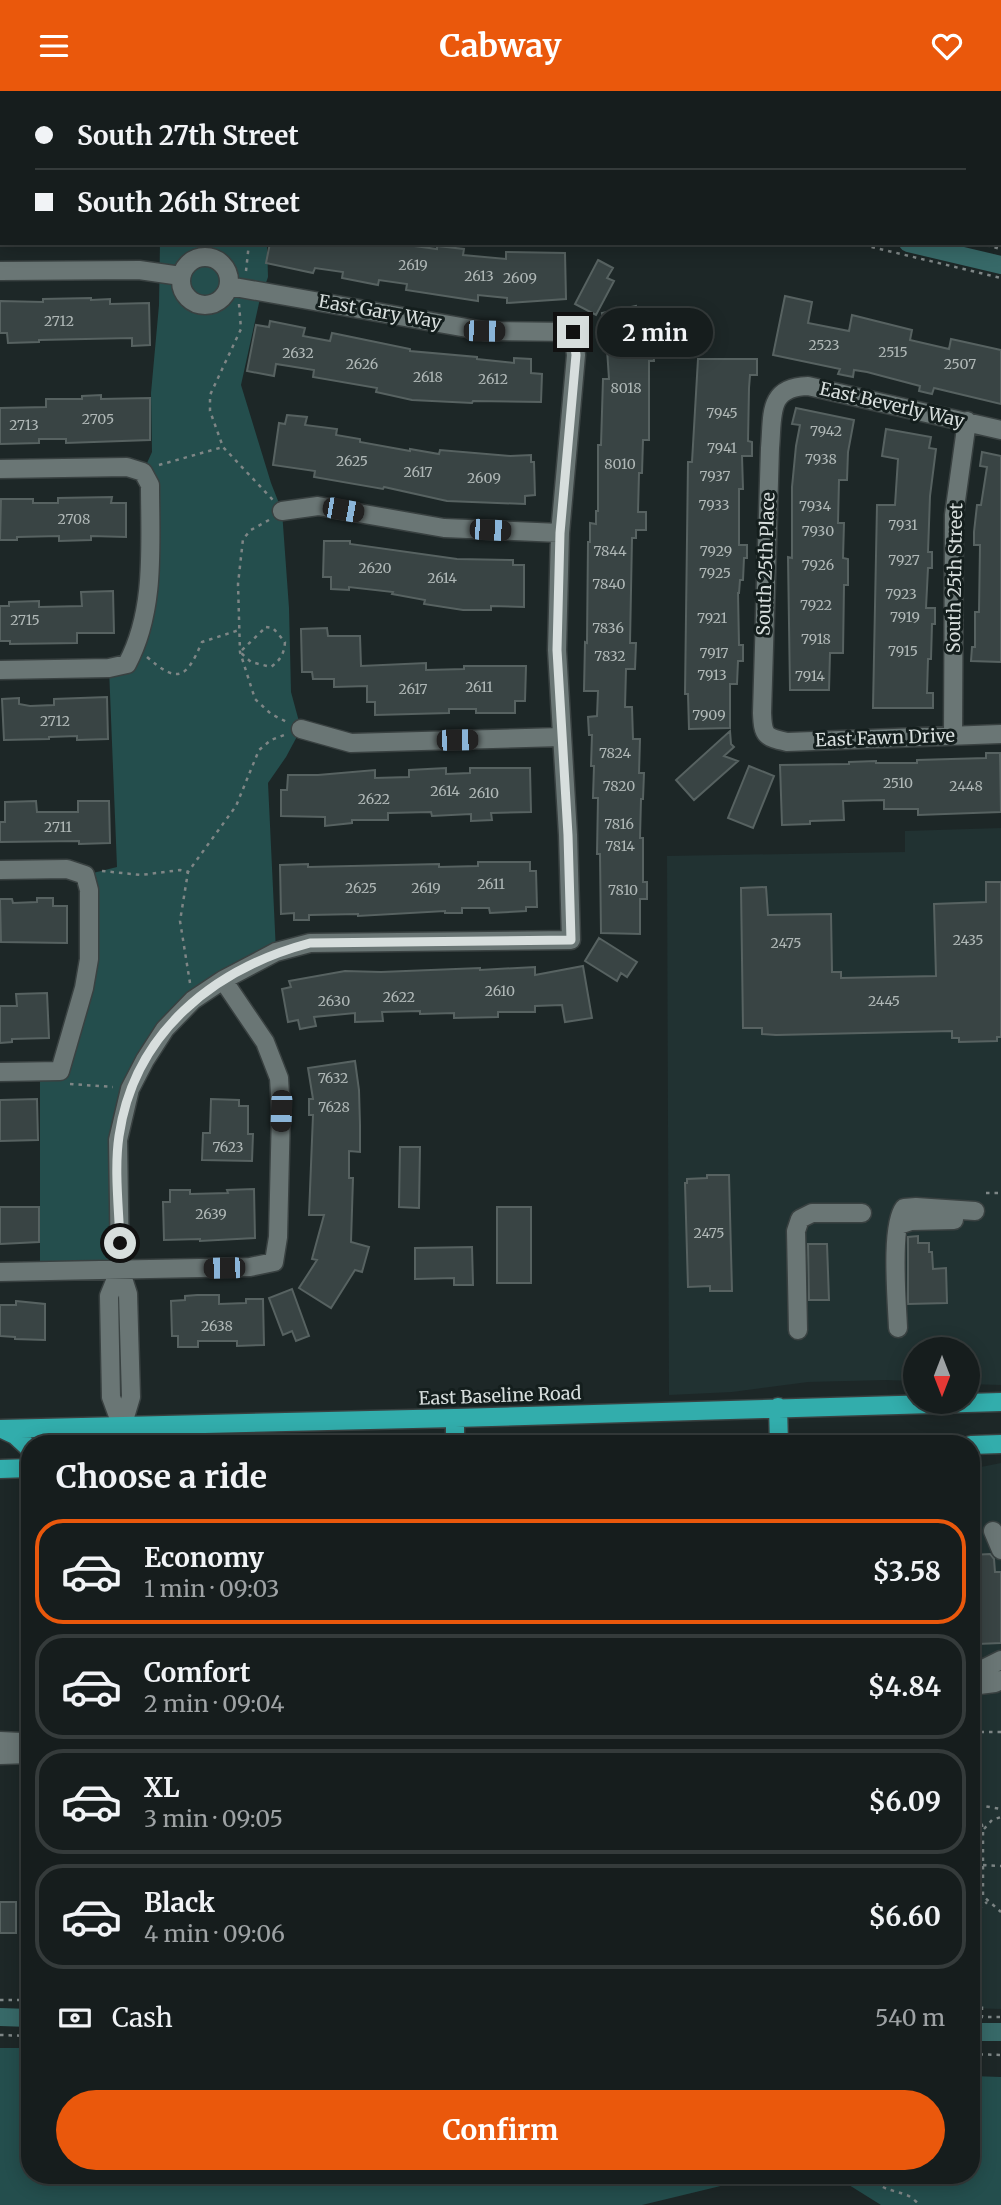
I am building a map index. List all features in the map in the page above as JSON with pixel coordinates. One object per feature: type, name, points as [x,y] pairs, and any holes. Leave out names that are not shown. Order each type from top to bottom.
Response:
[{"type":"main road","name":"East Baseline Road","points":[[0,1429],[1001,1402]]},
{"type":"main road","points":[[778,1407],[779,1435]]},
{"type":"main road","points":[[455,1418],[455,1435]]},
{"type":"main road","points":[[117,1435],[122,1427],[129,1435]]},
{"type":"main road","points":[[0,1429],[21,1441]]},
{"type":"main road","points":[[980,1445],[1001,1444]]},
{"type":"main road","points":[[0,1469],[21,1468]]},
{"type":"street","points":[[212,258],[225,267],[234,287],[213,305],[199,305],[182,291],[181,276],[189,263],[196,259],[212,258]]},
{"type":"street","points":[[0,271],[139,270],[181,276]]},
{"type":"street","name":"East Gary Way","points":[[234,287],[484,331],[573,332],[576,355],[560,533]]},
{"type":"street","name":"East Beverly Way","points":[[783,391],[793,386],[808,386],[1001,430]]},
{"type":"street","name":"South 25th Place","points":[[769,738],[762,730],[762,713],[770,448],[776,399],[783,391]]},
{"type":"street","name":"South 25th Street","points":[[953,735],[954,515],[967,421]]},
{"type":"street","points":[[0,469],[127,467],[143,472],[150,485],[150,582],[131,657],[109,668],[0,670]]},
{"type":"street","points":[[122,1427],[111,1397],[109,1296],[120,1269],[118,1140],[130,1089],[165,1029],[193,1000],[223,980],[276,952],[310,943],[571,940],[557,650],[560,533],[444,528],[318,506],[282,511]]},
{"type":"street","points":[[301,729],[351,743],[561,737]]},
{"type":"street","name":"East Fawn Drive","points":[[769,738],[787,742],[1001,734]]},
{"type":"street","points":[[0,870],[67,869],[85,875],[89,890],[89,959],[84,988],[60,1070],[0,1072]]},
{"type":"street","points":[[0,1272],[250,1268],[274,1262],[278,1237],[281,1111],[279,1078],[265,1042],[223,980]]},
{"type":"street","points":[[898,1328],[896,1252],[899,1215],[904,1208],[916,1207],[975,1215]]},
{"type":"street","points":[[798,1330],[796,1231],[800,1219],[813,1213],[862,1213]]},
{"type":"street","points":[[993,1531],[1001,1550]]},
{"type":"street","points":[[980,1670],[1001,1660]]},
{"type":"street","points":[[980,1685],[1001,1680]]},
{"type":"street","points":[[0,1741],[21,1743]]},
{"type":"street","points":[[0,1755],[21,1754]]},
{"type":"path","points":[[249,245],[248,266],[234,287],[241,329],[210,395],[210,411],[223,447],[282,511],[251,530],[243,540],[239,564],[240,652],[255,699],[271,714],[301,729]]},
{"type":"path","points":[[863,245],[1001,278]]},
{"type":"path","points":[[143,472],[223,447]]},
{"type":"path","points":[[266,627],[272,628],[285,642],[285,652],[271,667],[251,661],[240,652],[266,627]]},
{"type":"path","points":[[131,657],[148,657],[162,671],[179,674],[188,669],[202,642],[239,630]]},
{"type":"path","points":[[193,1000],[180,921],[188,872],[236,806],[260,750],[271,740],[301,729]]},
{"type":"path","points":[[85,875],[102,871],[141,875],[180,870],[188,872]]},
{"type":"path","points":[[60,1070],[65,1083],[130,1089]]},
{"type":"path","points":[[986,1193],[1001,1193]]},
{"type":"path","points":[[980,1731],[1001,1732]]},
{"type":"path","points":[[980,1805],[1001,1809]]},
{"type":"path","points":[[980,1815],[983,1830],[983,1896],[1001,1912]]},
{"type":"path","points":[[983,1830],[1001,1817]]},
{"type":"path","points":[[983,1865],[1001,1866]]},
{"type":"path","points":[[980,1908],[988,1902]]},
{"type":"path","points":[[0,2000],[21,2000]]},
{"type":"path","points":[[980,2003],[982,2017],[1001,2017]]},
{"type":"path","points":[[0,2035],[21,2036]]},
{"type":"path","points":[[980,2054],[1001,2055]]},
{"type":"path","points":[[878,2184],[888,2191],[907,2195],[920,2205]]},
{"type":"shaded area","points":[[160,245],[267,245],[268,277],[259,303],[241,385],[282,511],[289,608],[291,692],[301,729],[268,783],[276,952],[165,1029],[123,1113],[120,1269],[40,1270],[40,1071],[60,1070],[84,988],[85,875],[117,867],[109,668],[127,664],[150,582],[143,472],[152,452],[151,393],[159,305]]},
{"type":"shaded area","points":[[1001,828],[1001,1385],[980,1384],[980,1337],[903,1337],[903,1381],[808,1382],[732,1392],[669,1395],[667,856],[905,852],[905,831]]},
{"type":"shaded area","points":[[1001,1463],[1001,2009],[980,2008],[980,1467]]},
{"type":"shaded area","points":[[0,2048],[21,2048],[21,2184],[729,2184],[642,2205],[0,2205]]},
{"type":"shaded area","points":[[980,2076],[1001,2077],[1001,2205],[881,2205],[847,2184],[980,2184]]},
{"type":"building","points":[[270,245],[407,245],[437,249],[437,246],[464,249],[463,255],[506,259],[506,252],[565,253],[566,299],[507,303],[507,298],[478,295],[478,301],[406,290],[407,284],[379,280],[378,285],[342,278],[343,272],[315,268],[313,273],[266,263]]},
{"type":"building","points":[[598,260],[613,268],[607,278],[614,281],[596,315],[575,304]]},
{"type":"building","points":[[785,296],[812,302],[808,323],[849,331],[852,315],[912,330],[910,340],[949,349],[951,339],[1001,350],[1001,404],[934,388],[932,394],[919,391],[920,386],[867,372],[854,370],[853,377],[838,374],[840,369],[773,355]]},
{"type":"building","points":[[43,299],[110,299],[110,304],[149,303],[150,345],[132,346],[132,338],[8,343],[7,333],[0,333],[0,301],[43,302]]},
{"type":"building","points":[[636,306],[638,317],[645,316],[653,344],[654,361],[649,361],[649,440],[643,440],[642,473],[639,473],[638,512],[646,512],[646,530],[636,530],[636,538],[632,538],[630,643],[636,643],[635,669],[626,669],[625,707],[632,707],[633,739],[640,739],[639,773],[644,773],[640,838],[643,838],[643,882],[647,882],[647,899],[640,899],[640,934],[601,933],[600,854],[597,854],[598,798],[593,798],[594,766],[591,766],[592,735],[589,735],[588,717],[597,716],[598,691],[584,691],[588,542],[590,523],[596,524],[598,511],[598,445],[601,445],[603,379],[609,379],[602,313]]},
{"type":"building","points":[[270,321],[305,328],[303,336],[330,341],[332,333],[410,351],[514,363],[514,358],[531,359],[531,373],[542,374],[541,402],[412,400],[376,392],[377,388],[313,377],[314,370],[276,364],[274,376],[247,371],[256,325],[269,327]]},
{"type":"building","points":[[698,359],[757,359],[757,375],[750,375],[749,388],[748,441],[752,442],[752,456],[742,456],[743,489],[739,489],[739,545],[747,545],[747,558],[744,558],[743,580],[740,580],[738,593],[739,645],[743,645],[743,661],[738,661],[737,684],[730,684],[730,728],[689,729],[688,694],[685,694],[688,462],[692,462]]},
{"type":"building","points":[[101,395],[101,399],[150,398],[150,440],[66,443],[66,439],[39,439],[39,443],[0,444],[0,408],[46,407],[46,399],[82,399],[82,396]]},
{"type":"building","points":[[796,408],[854,420],[848,452],[847,480],[839,480],[838,523],[844,523],[843,558],[848,559],[848,585],[844,585],[843,653],[830,653],[829,690],[790,690],[788,557],[792,558],[792,487],[800,425],[792,424]]},
{"type":"building","points":[[287,415],[307,417],[305,425],[337,429],[336,435],[410,451],[531,455],[531,462],[534,462],[535,495],[525,496],[525,504],[447,501],[384,487],[383,489],[314,477],[315,471],[273,465],[279,423],[285,424]]},
{"type":"building","points":[[886,429],[931,437],[929,448],[936,449],[930,496],[928,552],[932,552],[932,568],[928,568],[926,608],[935,608],[931,659],[928,659],[927,693],[933,693],[933,708],[873,708],[877,505],[895,505],[898,459],[882,456]]},
{"type":"building","points":[[982,452],[1001,456],[1001,662],[971,661],[972,647],[975,647],[975,612],[979,612],[980,545],[974,545],[974,532],[977,505],[981,505],[987,467],[980,466]]},
{"type":"building","points":[[112,497],[111,503],[126,503],[126,537],[91,536],[91,540],[59,541],[59,536],[17,537],[17,540],[0,540],[1,499],[33,499],[33,503],[58,503],[58,498]]},
{"type":"building","points":[[324,541],[350,541],[350,544],[457,559],[513,560],[513,565],[524,565],[524,607],[491,606],[491,610],[463,610],[424,604],[425,600],[392,594],[393,592],[349,587],[349,590],[331,589],[331,577],[323,577]]},
{"type":"building","points":[[113,591],[114,633],[77,633],[77,643],[10,644],[10,641],[0,641],[0,606],[9,606],[9,602],[39,601],[39,607],[82,606],[81,592]]},
{"type":"building","points":[[327,628],[328,636],[360,636],[361,666],[426,663],[426,670],[464,669],[464,666],[526,666],[525,701],[515,701],[515,713],[476,713],[476,709],[449,709],[449,713],[375,715],[375,702],[367,702],[367,686],[334,687],[334,679],[313,679],[312,672],[302,672],[301,629]]},
{"type":"building","points":[[107,697],[108,739],[77,740],[77,736],[4,740],[2,699],[19,698],[19,704],[30,706],[54,705],[54,699]]},
{"type":"building","points":[[730,731],[731,744],[734,747],[724,756],[738,761],[694,800],[676,780]]},
{"type":"building","points":[[986,753],[1000,753],[1001,812],[918,815],[918,809],[884,809],[884,800],[843,801],[844,820],[782,825],[780,765],[876,761],[917,763],[917,760],[986,758]]},
{"type":"building","points":[[749,766],[774,776],[753,828],[728,818]]},
{"type":"building","points":[[446,768],[446,774],[470,773],[470,768],[530,768],[531,812],[491,813],[492,820],[471,821],[471,814],[432,816],[431,812],[388,813],[388,820],[352,820],[352,823],[325,826],[325,817],[281,816],[281,790],[287,790],[288,775],[375,770],[375,778],[409,777],[409,770]]},
{"type":"building","points":[[36,801],[37,812],[78,812],[78,801],[109,801],[110,843],[0,842],[0,822],[5,822],[5,802]]},
{"type":"building","points":[[478,862],[530,862],[530,871],[536,871],[537,907],[526,907],[526,911],[490,913],[489,908],[462,908],[462,913],[445,911],[358,916],[309,915],[309,920],[294,920],[294,913],[281,914],[280,865],[308,864],[308,867],[439,864],[439,867],[478,866]]},
{"type":"building","points":[[986,882],[1001,882],[1001,1037],[997,1037],[997,1041],[959,1042],[959,1038],[952,1038],[952,1031],[776,1035],[762,1034],[762,1028],[743,1028],[741,888],[766,887],[768,915],[831,914],[832,972],[841,972],[841,978],[936,976],[934,904],[986,902]]},
{"type":"building","points":[[37,898],[53,898],[53,906],[67,906],[67,943],[1,942],[0,899],[12,899],[13,903],[37,902]]},
{"type":"building","points":[[599,938],[637,962],[627,977],[621,973],[617,981],[585,961]]},
{"type":"building","points":[[583,966],[592,1018],[565,1022],[562,1005],[535,1006],[535,1012],[498,1012],[498,1017],[454,1018],[454,1013],[382,1012],[383,1021],[355,1022],[355,1013],[314,1017],[316,1026],[300,1029],[298,1020],[288,1022],[282,989],[291,987],[289,981],[345,971],[535,967],[535,975]]},
{"type":"building","points":[[47,993],[49,1038],[12,1039],[12,1042],[0,1043],[0,1006],[17,1006],[16,994]]},
{"type":"building","points":[[355,1061],[359,1090],[360,1152],[349,1151],[349,1178],[353,1178],[351,1242],[369,1247],[362,1272],[355,1270],[331,1308],[299,1288],[317,1260],[312,1259],[324,1215],[309,1215],[313,1115],[309,1115],[309,1099],[313,1099],[308,1068]]},
{"type":"building","points":[[37,1099],[38,1140],[0,1141],[0,1100]]},
{"type":"building","points":[[211,1099],[239,1100],[239,1106],[248,1106],[248,1134],[253,1134],[252,1161],[202,1160],[203,1133],[210,1133]]},
{"type":"building","points":[[400,1147],[420,1147],[419,1208],[399,1207]]},
{"type":"building","points":[[707,1175],[729,1175],[732,1291],[710,1291],[710,1286],[688,1287],[685,1183],[687,1179],[707,1178]]},
{"type":"building","points":[[254,1189],[255,1238],[164,1240],[163,1202],[170,1202],[170,1190],[190,1190],[190,1194]]},
{"type":"building","points":[[0,1207],[39,1207],[39,1242],[0,1244]]},
{"type":"building","points":[[497,1207],[531,1207],[531,1283],[497,1283]]},
{"type":"building","points":[[918,1236],[918,1243],[929,1243],[933,1269],[946,1268],[947,1303],[908,1304],[908,1237]]},
{"type":"building","points":[[808,1244],[827,1244],[829,1300],[809,1300]]},
{"type":"building","points":[[472,1247],[473,1285],[454,1285],[454,1278],[415,1279],[415,1248]]},
{"type":"building","points":[[292,1289],[309,1336],[296,1341],[292,1331],[283,1335],[269,1298]]},
{"type":"building","points":[[219,1295],[219,1304],[263,1299],[264,1345],[237,1346],[237,1341],[198,1341],[198,1347],[178,1347],[178,1336],[172,1336],[171,1301],[185,1300],[185,1296]]},
{"type":"building","points":[[16,1301],[45,1304],[45,1340],[0,1336],[0,1305],[16,1305]]},
{"type":"building","points":[[990,1554],[994,1559],[995,1572],[1001,1572],[1001,1643],[980,1644],[980,1555]]},
{"type":"building","points":[[0,1902],[16,1902],[16,1933],[0,1933]]},
{"type":"waterway","points":[[916,245],[1001,265]]},
{"type":"waterway","points":[[0,2017],[21,2018]]},
{"type":"waterway","points":[[980,2032],[1001,2032]]},
{"type":"route","points":[[120,1243],[118,1140],[130,1089],[165,1029],[193,1000],[223,980],[276,952],[310,943],[571,940],[557,650],[560,533],[576,355],[573,332]]}]
